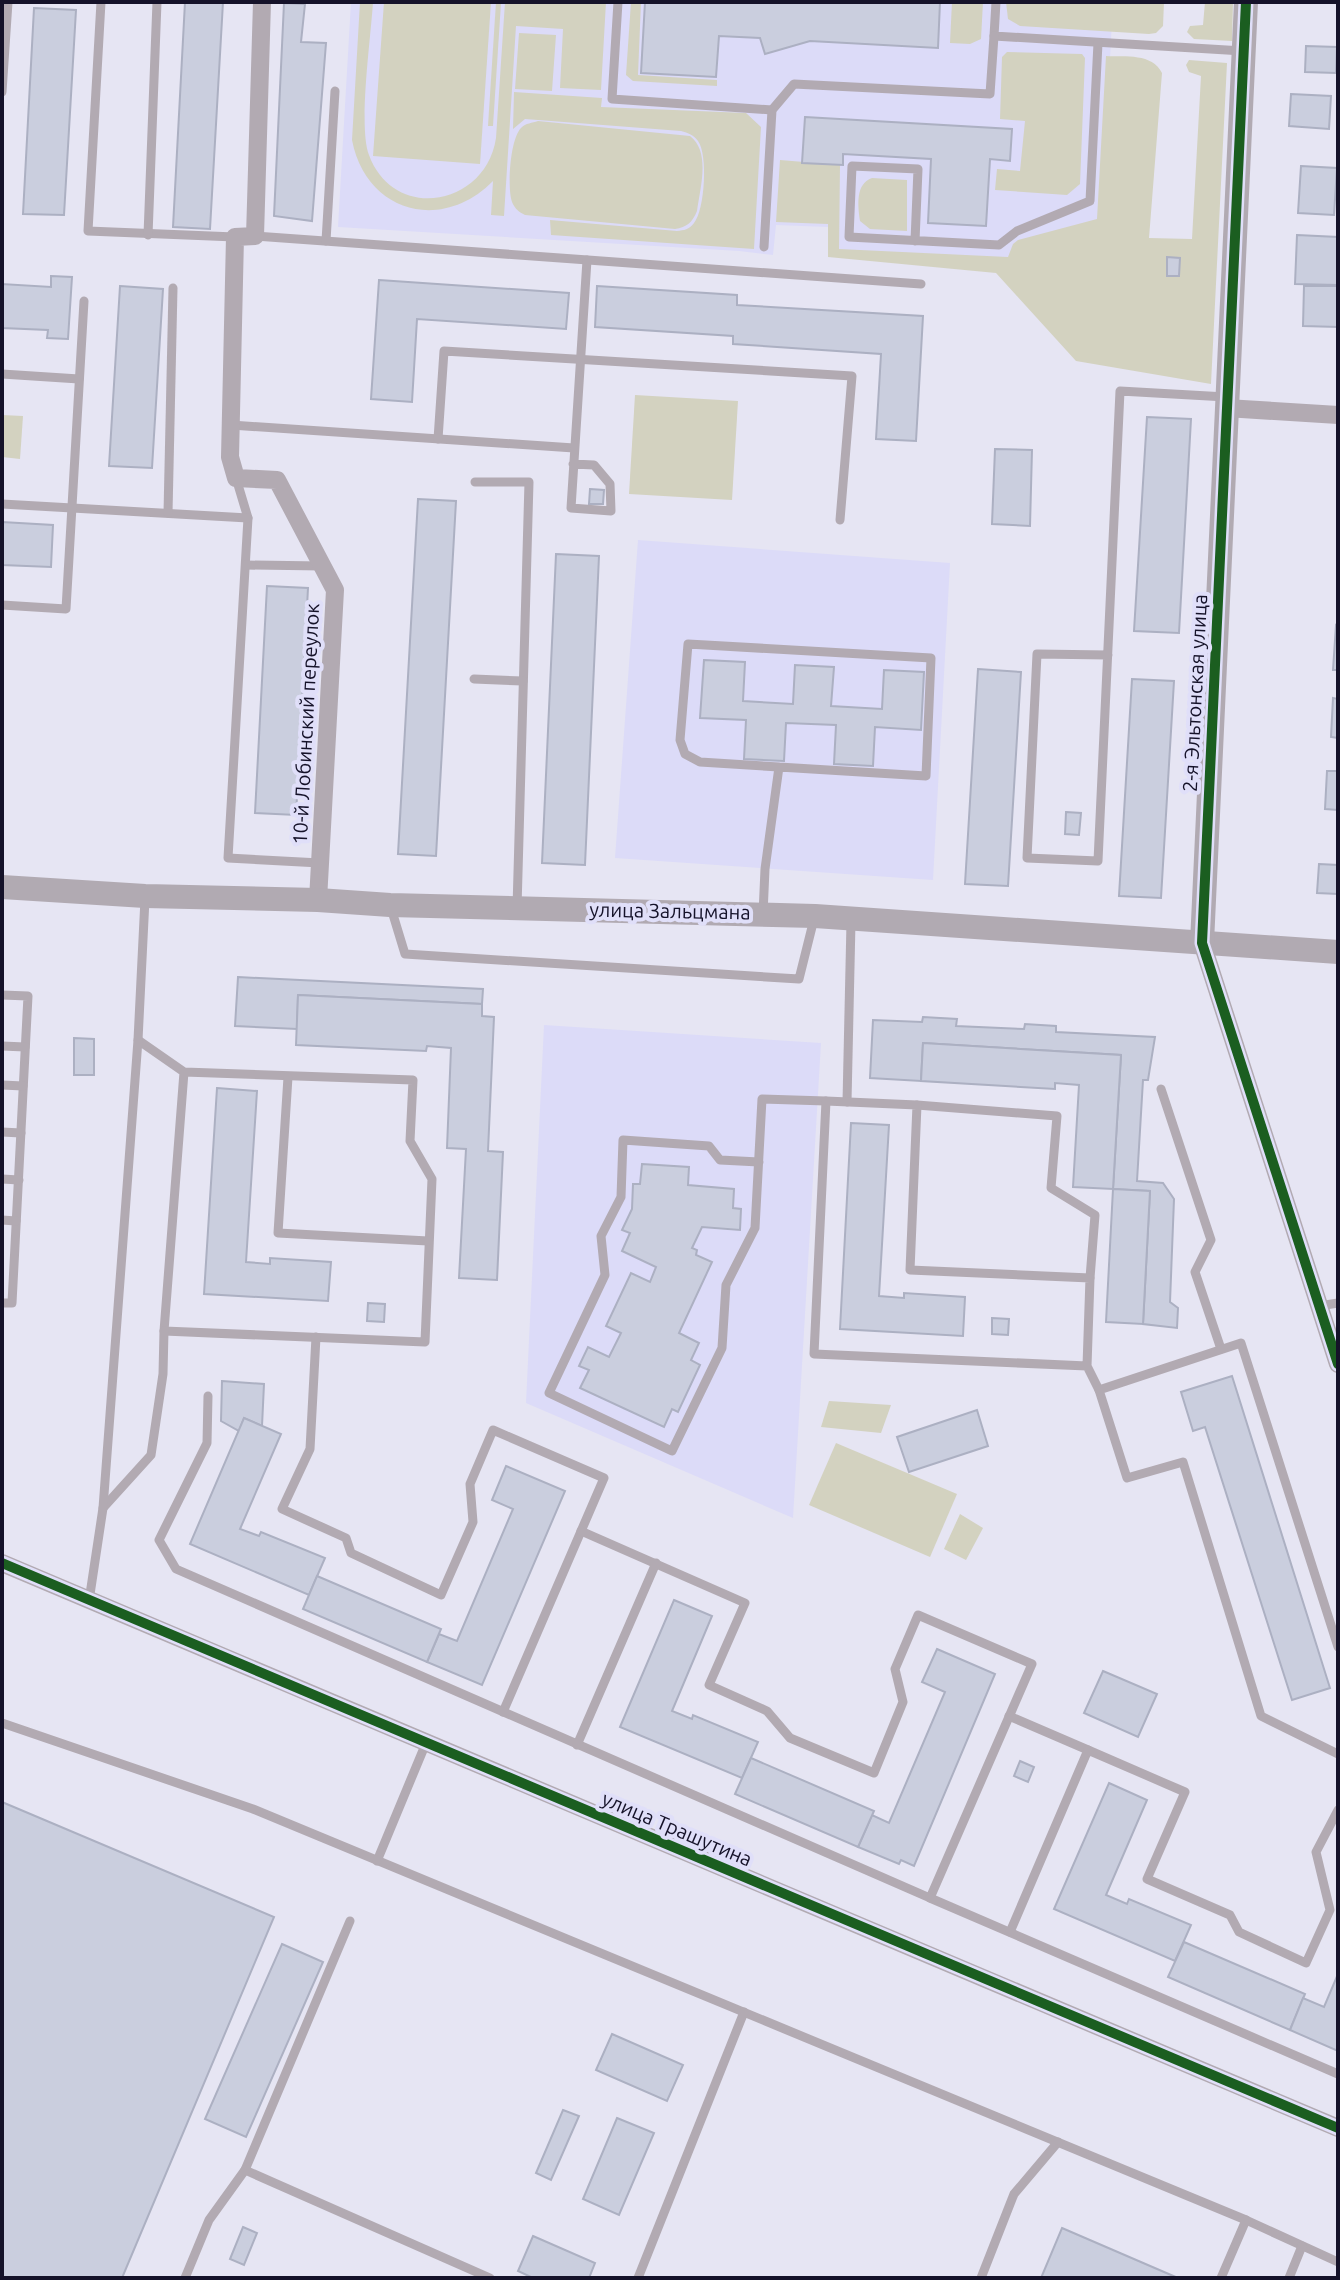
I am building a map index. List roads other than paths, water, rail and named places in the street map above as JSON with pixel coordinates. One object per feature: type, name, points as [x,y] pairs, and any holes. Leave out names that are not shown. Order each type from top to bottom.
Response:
[{"type":"street","points":[[236,478],[230,457],[235,237],[255,236],[262,2]]},
{"type":"street","name":"2-я Эльтонская улица","points":[[1246,2],[1202,943],[1329,1305],[1338,1364]]},
{"type":"street","points":[[1226,403],[1338,415]]},
{"type":"street","name":"10-й Лобинский переулок","points":[[236,478],[277,480],[335,590],[318,900]]},
{"type":"street","name":"улица Зальцмана","points":[[2,887],[390,905],[815,916],[1338,952]]},
{"type":"street","name":"улица Трашутина","points":[[2,1563],[1338,2128]]},
{"type":"lane","points":[[2,92],[8,2]]},
{"type":"lane","points":[[101,2],[88,231],[235,237]]},
{"type":"lane","points":[[148,235],[157,2]]},
{"type":"lane","points":[[618,2],[612,99],[772,110]]},
{"type":"lane","points":[[764,247],[772,110],[794,84],[990,94],[996,2]]},
{"type":"lane","points":[[994,36],[1243,51]]},
{"type":"lane","points":[[915,241],[918,169],[852,166],[849,237],[915,241],[999,245],[1017,231],[1090,201],[1098,43]]},
{"type":"lane","points":[[326,241],[335,91]]},
{"type":"lane","points":[[255,236],[921,284]]},
{"type":"lane","points":[[573,464],[594,465],[610,484],[611,511],[571,508],[573,464],[574,448],[587,260]]},
{"type":"lane","points":[[168,513],[173,288]]},
{"type":"lane","points":[[2,605],[66,609],[84,301]]},
{"type":"lane","points":[[438,439],[444,351],[852,376],[840,520]]},
{"type":"lane","points":[[2,374],[79,379]]},
{"type":"lane","points":[[1108,655],[1037,654],[1027,858],[1098,861],[1108,655],[1120,391],[1226,403]]},
{"type":"lane","points":[[231,425],[574,448]]},
{"type":"lane","points":[[236,478],[248,518],[228,858],[320,863]]},
{"type":"lane","points":[[475,482],[529,482],[517,908]]},
{"type":"lane","points":[[2,504],[248,518]]},
{"type":"lane","points":[[246,565],[323,566]]},
{"type":"lane","points":[[688,644],[931,658],[926,776],[779,767],[700,762],[685,754],[680,740],[688,644]]},
{"type":"lane","points":[[474,679],[523,681]]},
{"type":"lane","points":[[763,914],[765,869],[779,767]]},
{"type":"lane","points":[[89,1601],[103,1508],[138,1040],[145,896]]},
{"type":"lane","points":[[390,905],[405,954],[799,979],[815,916]]},
{"type":"lane","points":[[847,1102],[851,918]]},
{"type":"lane","points":[[2,995],[28,996],[12,1303],[2,1303]]},
{"type":"lane","points":[[138,1040],[184,1072],[413,1080],[410,1141],[432,1179],[425,1342],[164,1331]]},
{"type":"lane","points":[[2,1046],[25,1047]]},
{"type":"lane","points":[[103,1508],[151,1455],[163,1374],[184,1072]]},
{"type":"lane","points":[[288,1077],[278,1233],[428,1241]]},
{"type":"lane","points":[[2,1085],[23,1086]]},
{"type":"lane","points":[[1161,1089],[1211,1240],[1195,1272],[1221,1349]]},
{"type":"lane","points":[[759,1162],[720,1160],[709,1146],[623,1140],[621,1197],[601,1236],[605,1275],[549,1393],[672,1451],[722,1348],[726,1285],[755,1228],[759,1162],[762,1099],[917,1105],[1057,1116],[1051,1188],[1095,1215],[1087,1366],[1099,1390],[1127,1478],[1183,1462],[1261,1716],[1338,1754]]},
{"type":"lane","points":[[826,1101],[814,1354],[1087,1366]]},
{"type":"lane","points":[[917,1105],[910,1270],[1090,1278]]},
{"type":"lane","points":[[2,1132],[21,1133]]},
{"type":"lane","points":[[2,1179],[19,1180]]},
{"type":"lane","points":[[2,1220],[16,1221]]},
{"type":"lane","points":[[316,1337],[310,1449],[282,1509],[346,1538],[351,1553],[441,1595],[473,1522],[470,1484],[493,1430],[604,1478],[503,1712]]},
{"type":"lane","points":[[1099,1390],[1241,1343],[1338,1647]]},
{"type":"lane","points":[[208,1396],[207,1443],[159,1540],[176,1569],[1338,2074]]},
{"type":"lane","points":[[581,1531],[745,1603],[709,1685],[767,1711],[790,1738],[874,1773],[903,1702],[895,1669],[918,1615],[1032,1664],[930,1898]]},
{"type":"lane","points":[[577,1745],[656,1563]]},
{"type":"lane","points":[[1009,1716],[1185,1792],[1147,1879],[1230,1915],[1239,1932],[1306,1963],[1330,1910],[1316,1852],[1338,1810]]},
{"type":"lane","points":[[2,1723],[253,1809],[1246,2220],[1338,2262]]},
{"type":"lane","points":[[377,1861],[426,1743]]},
{"type":"lane","points":[[1010,1932],[1088,1750]]},
{"type":"lane","points":[[185,2278],[209,2220],[245,2170],[350,1921]]},
{"type":"lane","points":[[638,2278],[744,2012]]},
{"type":"lane","points":[[981,2278],[1014,2194],[1058,2142]]},
{"type":"lane","points":[[245,2170],[490,2278]]},
{"type":"lane","points":[[1221,2278],[1246,2220]]},
{"type":"lane","points":[[1289,2278],[1302,2246]]}]
